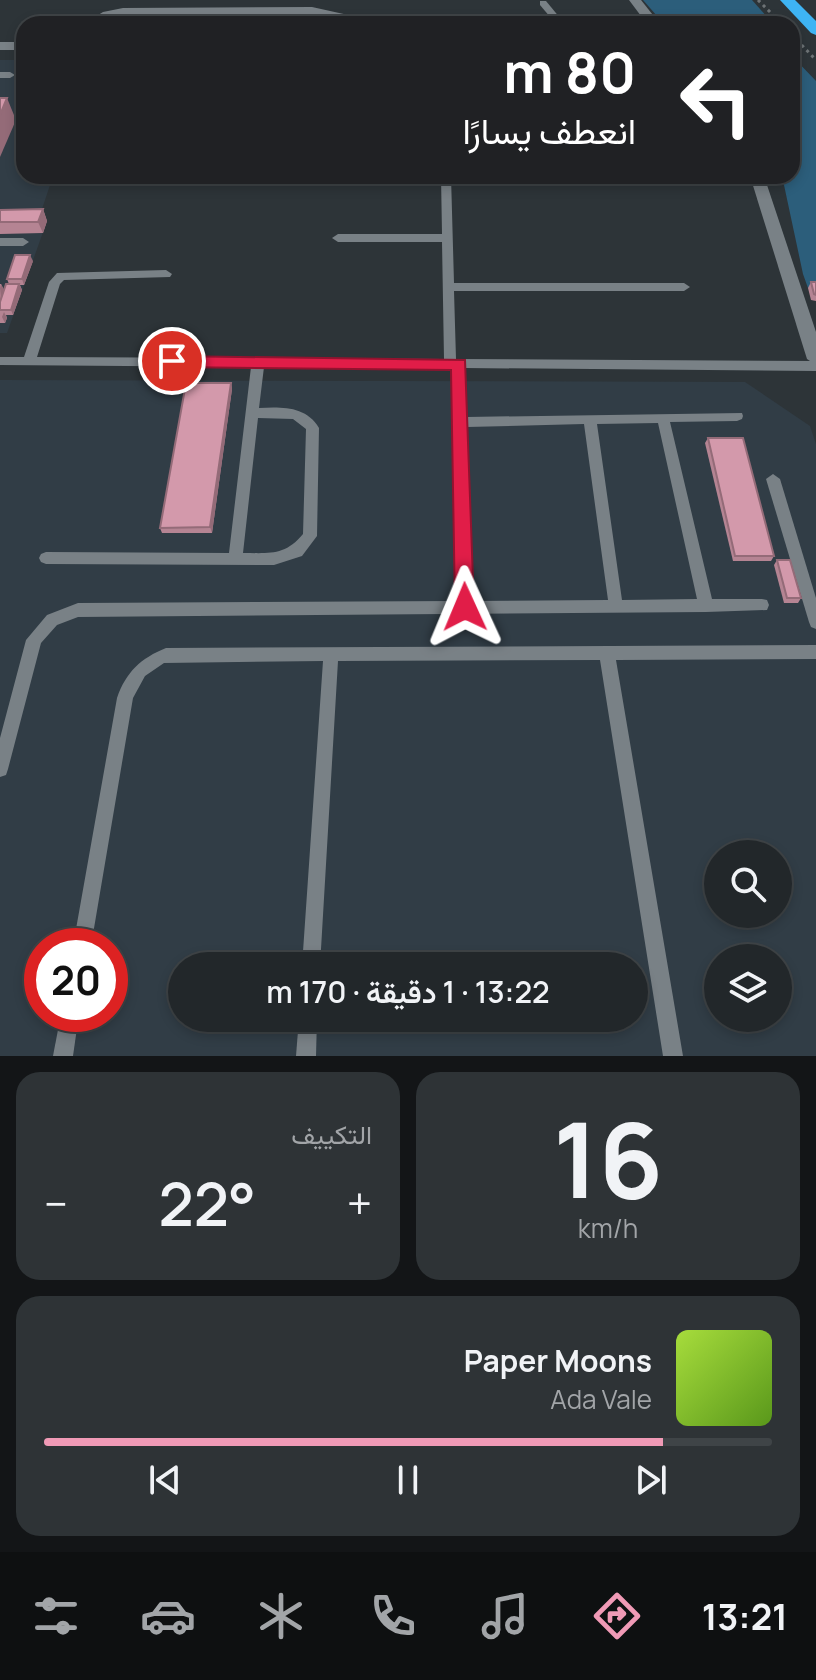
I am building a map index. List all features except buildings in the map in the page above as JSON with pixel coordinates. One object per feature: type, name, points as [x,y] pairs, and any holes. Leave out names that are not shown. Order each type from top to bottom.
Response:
[{"type":"highway","points":[[787,0],[816,30]]},
{"type":"street","points":[[635,0],[648,16]]},
{"type":"street","points":[[105,16],[123,12],[299,11],[345,16]]},
{"type":"street","points":[[760,184],[816,359]]},
{"type":"lane","points":[[527,0],[542,2]]},
{"type":"lane","points":[[446,184],[448,287],[461,422],[465,607]]},
{"type":"lane","points":[[338,238],[447,238]]},
{"type":"lane","points":[[0,242],[23,242]]},
{"type":"lane","points":[[29,361],[55,282],[61,276],[166,274]]},
{"type":"lane","points":[[448,287],[684,287]]},
{"type":"lane","points":[[0,361],[816,366]]},
{"type":"lane","points":[[235,559],[258,362]]},
{"type":"lane","points":[[46,558],[286,557],[304,545],[311,526],[314,433],[311,424],[298,415],[252,413]]},
{"type":"lane","points":[[461,422],[737,416]]},
{"type":"lane","points":[[663,418],[706,606]]},
{"type":"lane","points":[[590,419],[616,606]]},
{"type":"lane","points":[[773,479],[816,622]]},
{"type":"lane","points":[[0,769],[34,640],[52,620],[65,614],[91,609],[762,605]]},
{"type":"lane","points":[[85,928],[125,698],[135,675],[155,659],[178,653],[816,652]]},
{"type":"lane","points":[[312,952],[331,653]]},
{"type":"lane","points":[[607,653],[673,1056]]},
{"type":"lane","points":[[63,1056],[67,1032]]},
{"type":"lane","points":[[306,1056],[307,1032]]},
{"type":"path","points":[[758,0],[774,16]]},
{"type":"path","points":[[800,43],[816,60]]},
{"type":"shaded area","points":[[643,0],[752,0],[766,16],[657,16]]},
{"type":"shaded area","points":[[0,60],[16,60],[16,184],[50,184],[38,221],[47,221],[7,333],[0,333]]},
{"type":"shaded area","points":[[800,64],[816,81],[816,288],[808,288],[803,274],[784,185],[800,184]]},
{"type":"shaded area","points":[[0,380],[745,382],[810,426],[816,444],[816,1056],[0,1056]]},
{"type":"route","points":[[172,361],[459,364],[465,607]]}]
